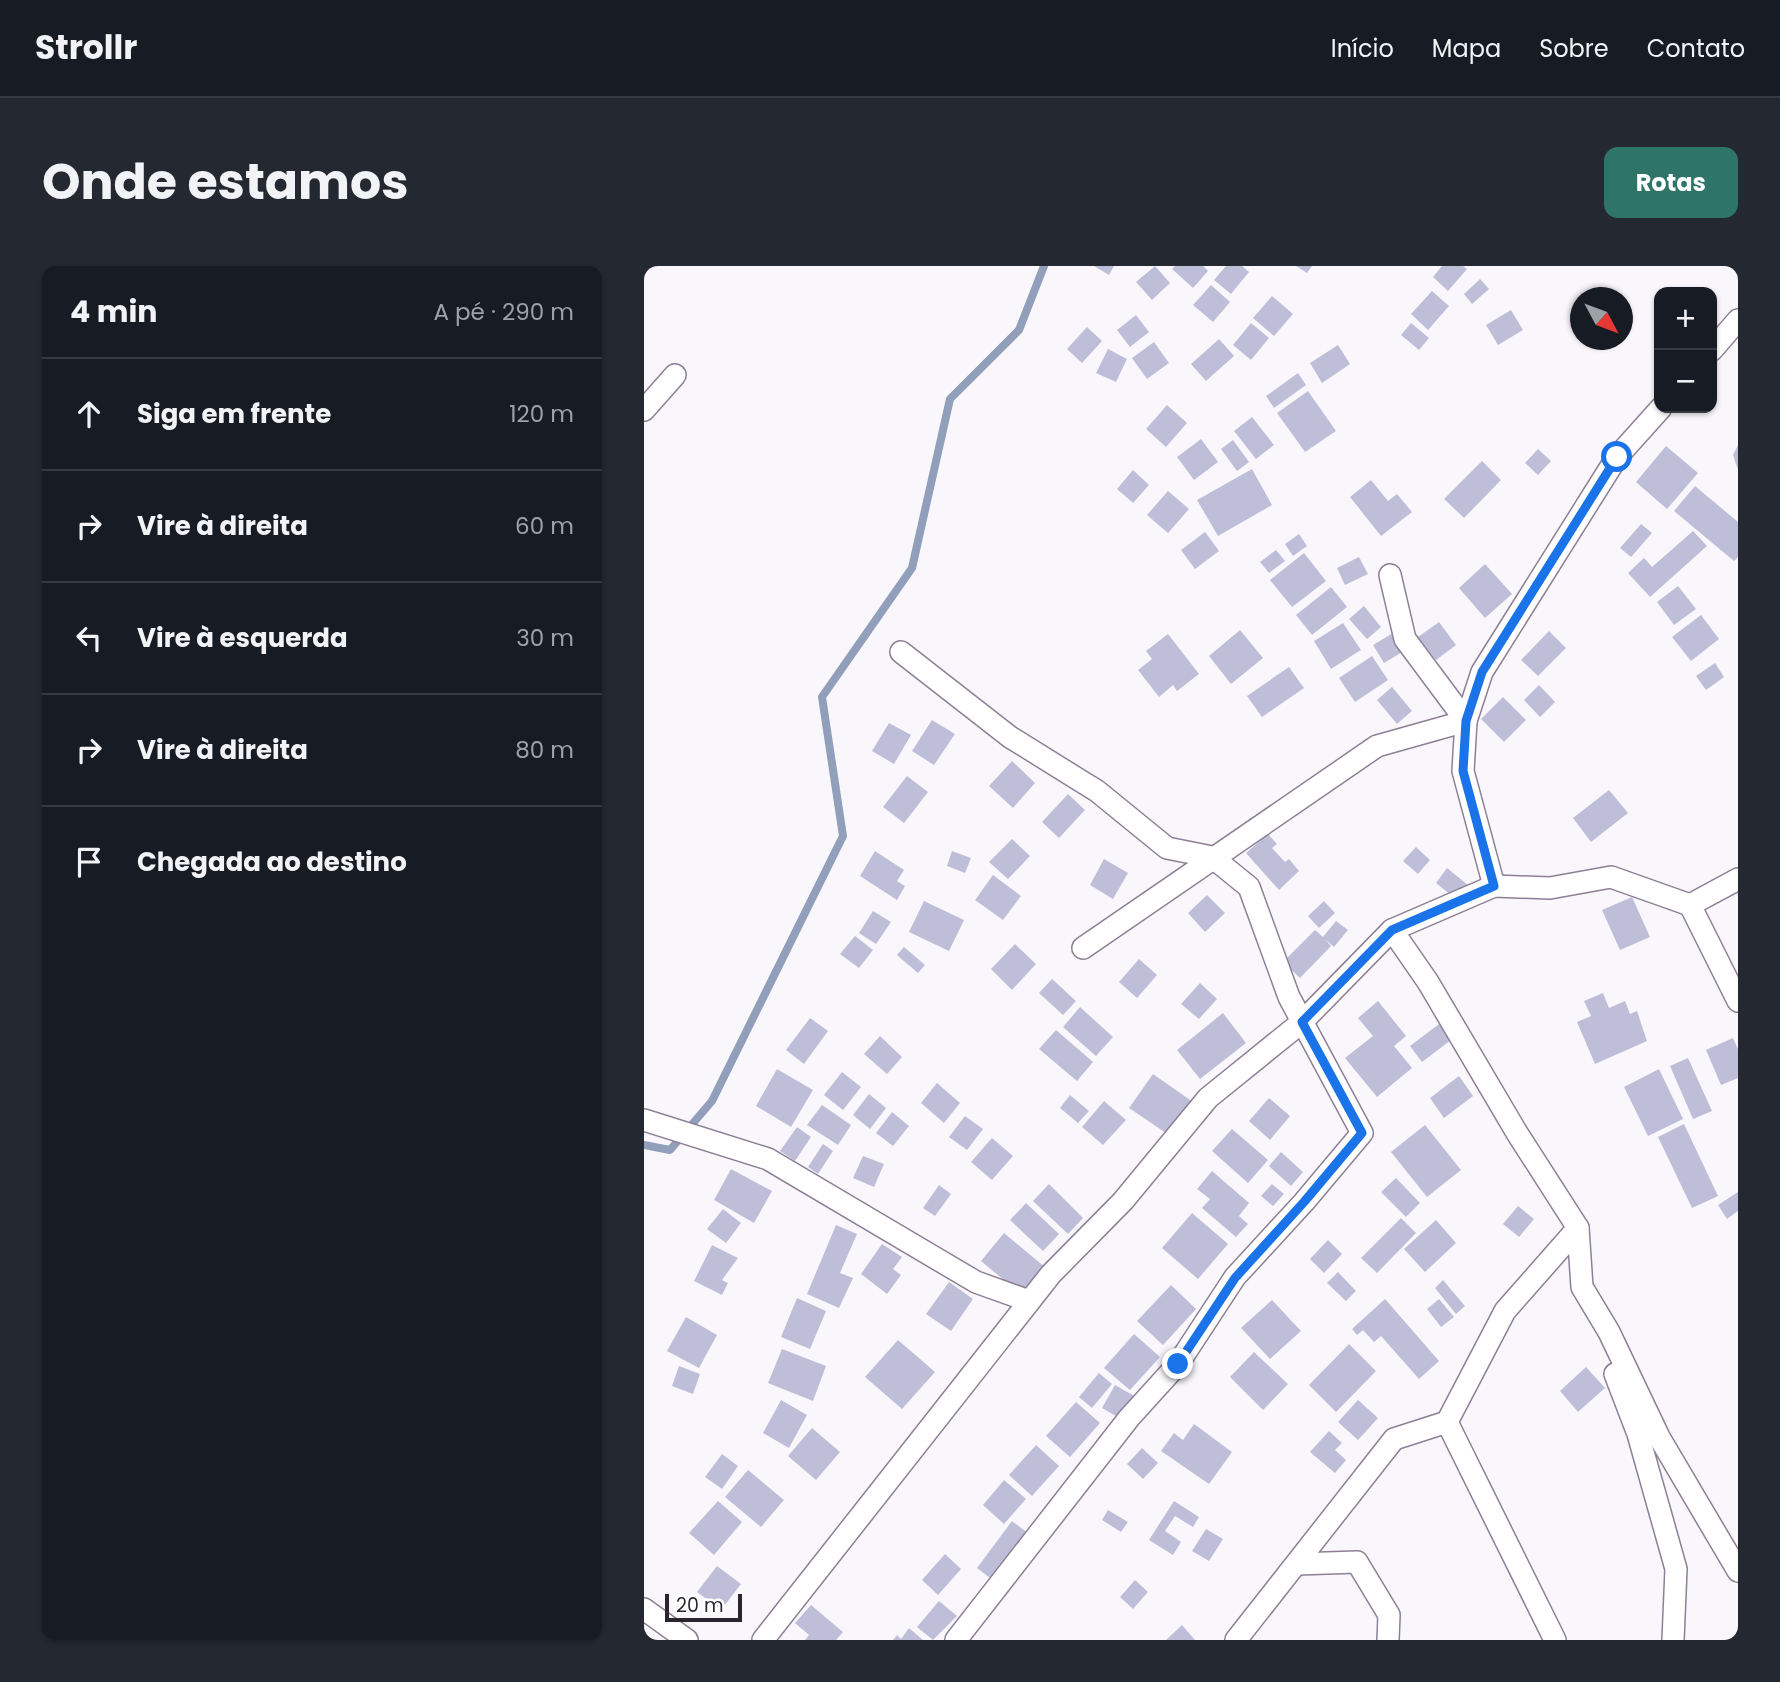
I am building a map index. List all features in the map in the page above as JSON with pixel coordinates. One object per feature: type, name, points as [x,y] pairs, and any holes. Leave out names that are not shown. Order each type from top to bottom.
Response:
[{"type":"street","points":[[1717,344],[1738,320]]},
{"type":"street","points":[[644,410],[675,375]]},
{"type":"street","points":[[1494,886],[1463,771],[1466,721],[1482,672],[1617,457],[1657,413]]},
{"type":"street","points":[[1390,575],[1405,639],[1466,721]]},
{"type":"street","points":[[901,652],[1010,737],[1097,791],[1167,848],[1212,858],[1248,887],[1289,997],[1362,1133],[1235,1278],[1178,1364],[1129,1418],[956,1640]]},
{"type":"street","points":[[1083,948],[1377,746],[1466,721]]},
{"type":"street","points":[[763,1640],[1051,1273],[1123,1201],[1208,1098],[1302,1022],[1392,930],[1494,886],[1550,888],[1611,877],[1690,905],[1738,1001]]},
{"type":"street","points":[[1690,905],[1738,879]]},
{"type":"street","points":[[1392,930],[1428,982],[1517,1133],[1578,1228],[1582,1287],[1638,1434],[1676,1569],[1673,1640]]},
{"type":"street","points":[[644,1120],[768,1159],[976,1282],[1029,1301]]},
{"type":"street","points":[[1237,1640],[1394,1439],[1447,1422],[1505,1311],[1578,1228]]},
{"type":"street","points":[[1582,1287],[1609,1332],[1659,1437],[1738,1571]]},
{"type":"street","points":[[1447,1422],[1555,1640]]},
{"type":"street","points":[[1297,1564],[1357,1562],[1389,1615],[1388,1640]]},
{"type":"street","points":[[644,1609],[687,1640]]},
{"type":"building","points":[[1094,266],[1114,266],[1109,275]]},
{"type":"building","points":[[1155,266],[1170,283],[1152,300],[1136,282]]},
{"type":"building","points":[[1175,266],[1203,266],[1208,271],[1193,288],[1172,269]]},
{"type":"building","points":[[1226,266],[1242,266],[1249,272],[1231,294],[1214,280]]},
{"type":"building","points":[[1296,266],[1312,266],[1307,273]]},
{"type":"building","points":[[1442,266],[1463,266],[1467,269],[1448,291],[1433,277]]},
{"type":"building","points":[[1480,279],[1489,289],[1472,304],[1464,294]]},
{"type":"building","points":[[1211,285],[1230,302],[1213,322],[1193,305]]},
{"type":"building","points":[[1432,291],[1449,306],[1428,330],[1411,314]]},
{"type":"building","points":[[1272,296],[1293,314],[1274,336],[1253,318]]},
{"type":"building","points":[[1511,310],[1523,330],[1498,345],[1486,325]]},
{"type":"building","points":[[1136,315],[1149,332],[1130,347],[1117,330]]},
{"type":"building","points":[[1251,323],[1269,338],[1251,360],[1233,345]]},
{"type":"building","points":[[1411,323],[1429,338],[1419,350],[1401,335]]},
{"type":"building","points":[[1087,327],[1102,341],[1082,363],[1067,349]]},
{"type":"building","points":[[1219,339],[1234,356],[1206,381],[1191,364]]},
{"type":"building","points":[[1154,342],[1169,363],[1147,379],[1132,358]]},
{"type":"building","points":[[1338,345],[1350,364],[1322,383],[1310,363]]},
{"type":"building","points":[[1108,349],[1127,359],[1116,382],[1096,373]]},
{"type":"building","points":[[1298,373],[1306,385],[1274,408],[1266,396]]},
{"type":"building","points":[[1308,391],[1336,431],[1305,452],[1277,413]]},
{"type":"building","points":[[1167,405],[1187,423],[1166,447],[1146,429]]},
{"type":"building","points":[[1252,417],[1274,445],[1256,459],[1234,431]]},
{"type":"building","points":[[1201,439],[1218,462],[1194,480],[1177,457]]},
{"type":"building","points":[[1233,440],[1249,462],[1237,471],[1221,449]]},
{"type":"building","points":[[1738,445],[1738,470],[1733,455]]},
{"type":"building","points":[[1666,446],[1698,473],[1667,509],[1636,482]]},
{"type":"building","points":[[1538,449],[1551,461],[1538,475],[1525,463]]},
{"type":"building","points":[[1482,461],[1501,480],[1464,518],[1444,499]]},
{"type":"building","points":[[1252,469],[1272,505],[1218,536],[1197,500]]},
{"type":"building","points":[[1133,470],[1149,485],[1133,503],[1117,489]]},
{"type":"building","points":[[1371,480],[1388,501],[1397,494],[1412,512],[1381,536],[1350,497]]},
{"type":"building","points":[[1695,486],[1738,522],[1738,557],[1734,561],[1674,511]]},
{"type":"building","points":[[1168,491],[1189,509],[1168,533],[1147,515]]},
{"type":"building","points":[[1641,524],[1652,533],[1631,557],[1620,548]]},
{"type":"building","points":[[1693,531],[1707,546],[1650,597],[1628,573],[1644,558],[1652,567]]},
{"type":"building","points":[[1205,532],[1219,551],[1195,569],[1181,550]]},
{"type":"building","points":[[1299,534],[1307,546],[1293,556],[1285,544]]},
{"type":"building","points":[[1276,550],[1285,561],[1269,573],[1260,562]]},
{"type":"building","points":[[1304,553],[1326,581],[1292,607],[1270,580]]},
{"type":"building","points":[[1359,557],[1368,574],[1345,585],[1337,568]]},
{"type":"building","points":[[1485,564],[1512,594],[1485,618],[1459,588]]},
{"type":"building","points":[[1678,586],[1696,609],[1674,625],[1657,602]]},
{"type":"building","points":[[1331,587],[1347,607],[1312,635],[1296,615]]},
{"type":"building","points":[[1364,606],[1381,627],[1367,639],[1349,619]]},
{"type":"building","points":[[1701,615],[1719,639],[1691,661],[1672,637]]},
{"type":"building","points":[[1439,622],[1456,645],[1436,660],[1418,637]]},
{"type":"building","points":[[1343,623],[1361,650],[1331,669],[1314,641]]},
{"type":"building","points":[[1240,630],[1263,658],[1231,684],[1209,656]]},
{"type":"building","points":[[1549,631],[1566,648],[1538,676],[1521,660]]},
{"type":"building","points":[[1393,633],[1404,651],[1384,663],[1373,645]]},
{"type":"building","points":[[1168,634],[1199,674],[1177,691],[1173,685],[1159,697],[1138,670],[1152,659],[1146,651]]},
{"type":"building","points":[[1372,656],[1388,680],[1355,702],[1339,678]]},
{"type":"building","points":[[1715,663],[1724,677],[1706,690],[1696,676]]},
{"type":"building","points":[[1289,667],[1304,688],[1262,717],[1247,696]]},
{"type":"building","points":[[1539,685],[1555,702],[1540,717],[1524,700]]},
{"type":"building","points":[[1392,687],[1412,711],[1397,724],[1377,700]]},
{"type":"building","points":[[1503,697],[1526,720],[1504,742],[1481,719]]},
{"type":"building","points":[[932,720],[955,734],[934,765],[912,751]]},
{"type":"building","points":[[889,723],[911,735],[894,764],[872,751]]},
{"type":"building","points":[[1012,761],[1035,783],[1013,808],[989,786]]},
{"type":"building","points":[[907,776],[928,792],[904,823],[883,807]]},
{"type":"building","points":[[1609,790],[1628,813],[1591,842],[1573,818]]},
{"type":"building","points":[[1068,794],[1085,810],[1059,838],[1042,822]]},
{"type":"building","points":[[1268,834],[1277,844],[1272,848],[1285,862],[1289,859],[1299,871],[1279,890],[1246,853]]},
{"type":"building","points":[[1012,839],[1030,856],[1008,879],[989,862]]},
{"type":"building","points":[[1416,847],[1430,860],[1418,874],[1403,861]]},
{"type":"building","points":[[875,851],[904,870],[897,881],[905,886],[897,900],[860,876]]},
{"type":"building","points":[[952,851],[971,858],[965,873],[947,866]]},
{"type":"building","points":[[1104,859],[1128,873],[1113,899],[1090,885]]},
{"type":"building","points":[[1447,868],[1469,886],[1457,900],[1436,883]]},
{"type":"building","points":[[993,875],[1021,896],[1003,920],[975,900]]},
{"type":"building","points":[[1207,895],[1225,913],[1205,932],[1188,913]]},
{"type":"building","points":[[1632,897],[1650,937],[1620,950],[1602,910]]},
{"type":"building","points":[[924,901],[964,920],[949,951],[909,932]]},
{"type":"building","points":[[1324,901],[1335,913],[1319,928],[1308,916]]},
{"type":"building","points":[[873,911],[891,922],[876,944],[859,933]]},
{"type":"building","points":[[1336,921],[1348,930],[1334,947],[1325,939],[1331,946],[1300,978],[1283,962],[1315,930],[1323,937]]},
{"type":"building","points":[[855,936],[873,950],[859,968],[840,954]]},
{"type":"building","points":[[1015,944],[1036,964],[1012,990],[991,969]]},
{"type":"building","points":[[904,947],[925,965],[918,973],[897,955]]},
{"type":"building","points":[[1139,959],[1157,975],[1137,998],[1119,982]]},
{"type":"building","points":[[1052,979],[1076,1001],[1063,1015],[1039,993]]},
{"type":"building","points":[[1200,983],[1217,999],[1199,1019],[1181,1004]]},
{"type":"building","points":[[1603,993],[1609,1008],[1625,1001],[1630,1014],[1637,1011],[1647,1041],[1595,1064],[1577,1022],[1591,1016],[1584,1001]]},
{"type":"building","points":[[1378,1001],[1406,1036],[1394,1046],[1412,1068],[1377,1097],[1345,1058],[1373,1036],[1358,1018]]},
{"type":"building","points":[[1080,1007],[1113,1037],[1096,1056],[1063,1027]]},
{"type":"building","points":[[1223,1013],[1246,1043],[1200,1079],[1177,1050]]},
{"type":"building","points":[[810,1018],[828,1031],[804,1064],[786,1050]]},
{"type":"building","points":[[1439,1024],[1451,1040],[1422,1062],[1410,1046]]},
{"type":"building","points":[[1056,1030],[1093,1062],[1077,1081],[1039,1049]]},
{"type":"building","points":[[880,1036],[902,1057],[887,1074],[864,1054]]},
{"type":"building","points":[[1733,1038],[1738,1049],[1738,1078],[1721,1085],[1706,1050]]},
{"type":"building","points":[[1688,1058],[1712,1111],[1693,1119],[1670,1066]]},
{"type":"building","points":[[777,1069],[813,1090],[791,1127],[756,1106]]},
{"type":"building","points":[[1659,1069],[1683,1119],[1648,1136],[1624,1087]]},
{"type":"building","points":[[842,1072],[861,1087],[843,1110],[824,1095]]},
{"type":"building","points":[[1153,1074],[1193,1102],[1169,1135],[1129,1108]]},
{"type":"building","points":[[1459,1076],[1473,1096],[1444,1118],[1430,1098]]},
{"type":"building","points":[[937,1083],[960,1103],[944,1123],[921,1103]]},
{"type":"building","points":[[869,1094],[886,1108],[870,1129],[853,1115]]},
{"type":"building","points":[[1070,1095],[1089,1111],[1078,1123],[1060,1108]]},
{"type":"building","points":[[1269,1098],[1290,1116],[1270,1140],[1249,1121]]},
{"type":"building","points":[[1104,1101],[1126,1120],[1103,1145],[1082,1127]]},
{"type":"building","points":[[822,1105],[851,1125],[838,1145],[807,1125]]},
{"type":"building","points":[[892,1112],[909,1126],[893,1146],[876,1133]]},
{"type":"building","points":[[965,1116],[983,1129],[967,1150],[949,1137]]},
{"type":"building","points":[[1684,1124],[1718,1196],[1692,1208],[1658,1137]]},
{"type":"building","points":[[1425,1125],[1461,1170],[1427,1197],[1391,1152]]},
{"type":"building","points":[[797,1127],[811,1137],[795,1161],[780,1151]]},
{"type":"building","points":[[1232,1129],[1268,1160],[1248,1183],[1212,1151]]},
{"type":"building","points":[[992,1138],[1013,1156],[992,1180],[971,1162]]},
{"type":"building","points":[[823,1144],[833,1151],[818,1174],[808,1167]]},
{"type":"building","points":[[1281,1152],[1303,1172],[1291,1186],[1269,1166]]},
{"type":"building","points":[[863,1156],[884,1164],[874,1187],[853,1178]]},
{"type":"building","points":[[731,1169],[772,1191],[754,1223],[714,1200]]},
{"type":"building","points":[[1212,1171],[1249,1203],[1239,1216],[1248,1224],[1236,1237],[1202,1208],[1210,1199],[1197,1189]]},
{"type":"building","points":[[1396,1178],[1420,1203],[1406,1217],[1381,1192]]},
{"type":"building","points":[[1049,1184],[1083,1218],[1068,1234],[1033,1201]]},
{"type":"building","points":[[1272,1184],[1284,1194],[1273,1206],[1261,1196]]},
{"type":"building","points":[[939,1185],[951,1194],[935,1216],[923,1208]]},
{"type":"building","points":[[1738,1192],[1738,1211],[1727,1219],[1718,1205]]},
{"type":"building","points":[[1026,1203],[1059,1234],[1043,1251],[1010,1220]]},
{"type":"building","points":[[1518,1206],[1534,1219],[1519,1237],[1503,1224]]},
{"type":"building","points":[[723,1209],[741,1223],[726,1243],[707,1229]]},
{"type":"building","points":[[1192,1213],[1228,1244],[1198,1279],[1162,1248]]},
{"type":"building","points":[[1401,1218],[1416,1233],[1377,1273],[1361,1258]]},
{"type":"building","points":[[1436,1220],[1456,1243],[1425,1272],[1404,1249]]},
{"type":"building","points":[[836,1225],[857,1234],[840,1273],[853,1278],[839,1308],[807,1294]]},
{"type":"building","points":[[1004,1233],[1046,1268],[1023,1296],[981,1261]]},
{"type":"building","points":[[1328,1240],[1342,1254],[1324,1273],[1310,1259]]},
{"type":"building","points":[[882,1244],[902,1257],[893,1269],[901,1275],[887,1294],[861,1274]]},
{"type":"building","points":[[712,1245],[738,1258],[722,1280],[728,1283],[722,1295],[694,1281]]},
{"type":"building","points":[[1338,1272],[1356,1291],[1346,1301],[1327,1283]]},
{"type":"building","points":[[1443,1280],[1465,1306],[1456,1314],[1435,1288]]},
{"type":"building","points":[[949,1282],[973,1299],[951,1331],[926,1314]]},
{"type":"building","points":[[1171,1285],[1196,1309],[1163,1345],[1137,1321]]},
{"type":"building","points":[[797,1298],[826,1311],[810,1349],[781,1337]]},
{"type":"building","points":[[1385,1299],[1439,1361],[1419,1379],[1381,1336],[1374,1342],[1363,1330],[1357,1335],[1352,1329]]},
{"type":"building","points":[[1439,1299],[1454,1317],[1441,1327],[1427,1309]]},
{"type":"building","points":[[1272,1300],[1301,1331],[1270,1359],[1241,1328]]},
{"type":"building","points":[[686,1317],[717,1335],[699,1368],[667,1351]]},
{"type":"building","points":[[1134,1334],[1160,1357],[1130,1390],[1104,1368]]},
{"type":"building","points":[[898,1340],[935,1372],[902,1409],[865,1377]]},
{"type":"building","points":[[1349,1344],[1376,1371],[1336,1412],[1309,1385]]},
{"type":"building","points":[[782,1349],[826,1366],[813,1401],[768,1383]]},
{"type":"building","points":[[1254,1352],[1288,1384],[1263,1410],[1230,1377]]},
{"type":"building","points":[[679,1366],[700,1374],[693,1394],[672,1386]]},
{"type":"building","points":[[1586,1367],[1605,1388],[1578,1412],[1560,1391]]},
{"type":"building","points":[[1099,1373],[1112,1384],[1092,1408],[1079,1397]]},
{"type":"building","points":[[1115,1385],[1136,1397],[1123,1420],[1102,1408]]},
{"type":"building","points":[[781,1400],[807,1415],[789,1448],[763,1433]]},
{"type":"building","points":[[1358,1400],[1378,1418],[1358,1440],[1338,1422]]},
{"type":"building","points":[[1076,1402],[1100,1423],[1070,1457],[1046,1436]]},
{"type":"building","points":[[1194,1424],[1232,1452],[1209,1484],[1161,1451],[1174,1433],[1183,1440]]},
{"type":"building","points":[[812,1428],[840,1452],[816,1480],[788,1456]]},
{"type":"building","points":[[1329,1431],[1342,1443],[1335,1450],[1346,1460],[1335,1473],[1310,1452]]},
{"type":"building","points":[[1036,1445],[1059,1466],[1032,1496],[1009,1475]]},
{"type":"building","points":[[1142,1448],[1158,1463],[1143,1479],[1127,1464]]},
{"type":"building","points":[[722,1454],[738,1466],[722,1489],[705,1477]]},
{"type":"building","points":[[748,1470],[784,1500],[761,1527],[725,1497]]},
{"type":"building","points":[[1004,1480],[1026,1499],[1004,1524],[983,1505]]},
{"type":"building","points":[[718,1501],[742,1522],[714,1555],[689,1533]]},
{"type":"building","points":[[1174,1501],[1199,1517],[1193,1527],[1175,1516],[1165,1531],[1181,1542],[1173,1555],[1149,1540]]},
{"type":"building","points":[[1108,1510],[1128,1522],[1121,1532],[1102,1520]]},
{"type":"building","points":[[1012,1521],[1029,1534],[994,1581],[977,1568]]},
{"type":"building","points":[[1206,1529],[1223,1539],[1209,1561],[1192,1551]]},
{"type":"building","points":[[945,1554],[961,1569],[938,1595],[922,1580]]},
{"type":"building","points":[[717,1566],[741,1584],[721,1610],[697,1592]]},
{"type":"building","points":[[1135,1580],[1148,1592],[1133,1609],[1120,1597]]},
{"type":"building","points":[[939,1601],[957,1616],[933,1640],[917,1627]]},
{"type":"building","points":[[811,1605],[843,1632],[836,1640],[805,1640],[809,1635],[795,1623]]},
{"type":"building","points":[[1182,1625],[1195,1640],[1166,1640]]},
{"type":"building","points":[[909,1628],[923,1640],[893,1640],[897,1635],[901,1639]]},
{"type":"waterway","points":[[644,1145],[670,1150],[712,1101],[843,836],[822,697],[912,568],[950,399],[1019,330],[1044,266]]},
{"type":"route","points":[[1178,1364],[1235,1278],[1362,1133],[1302,1022],[1392,930],[1494,886],[1463,771],[1466,721],[1482,672],[1617,457]]}]
